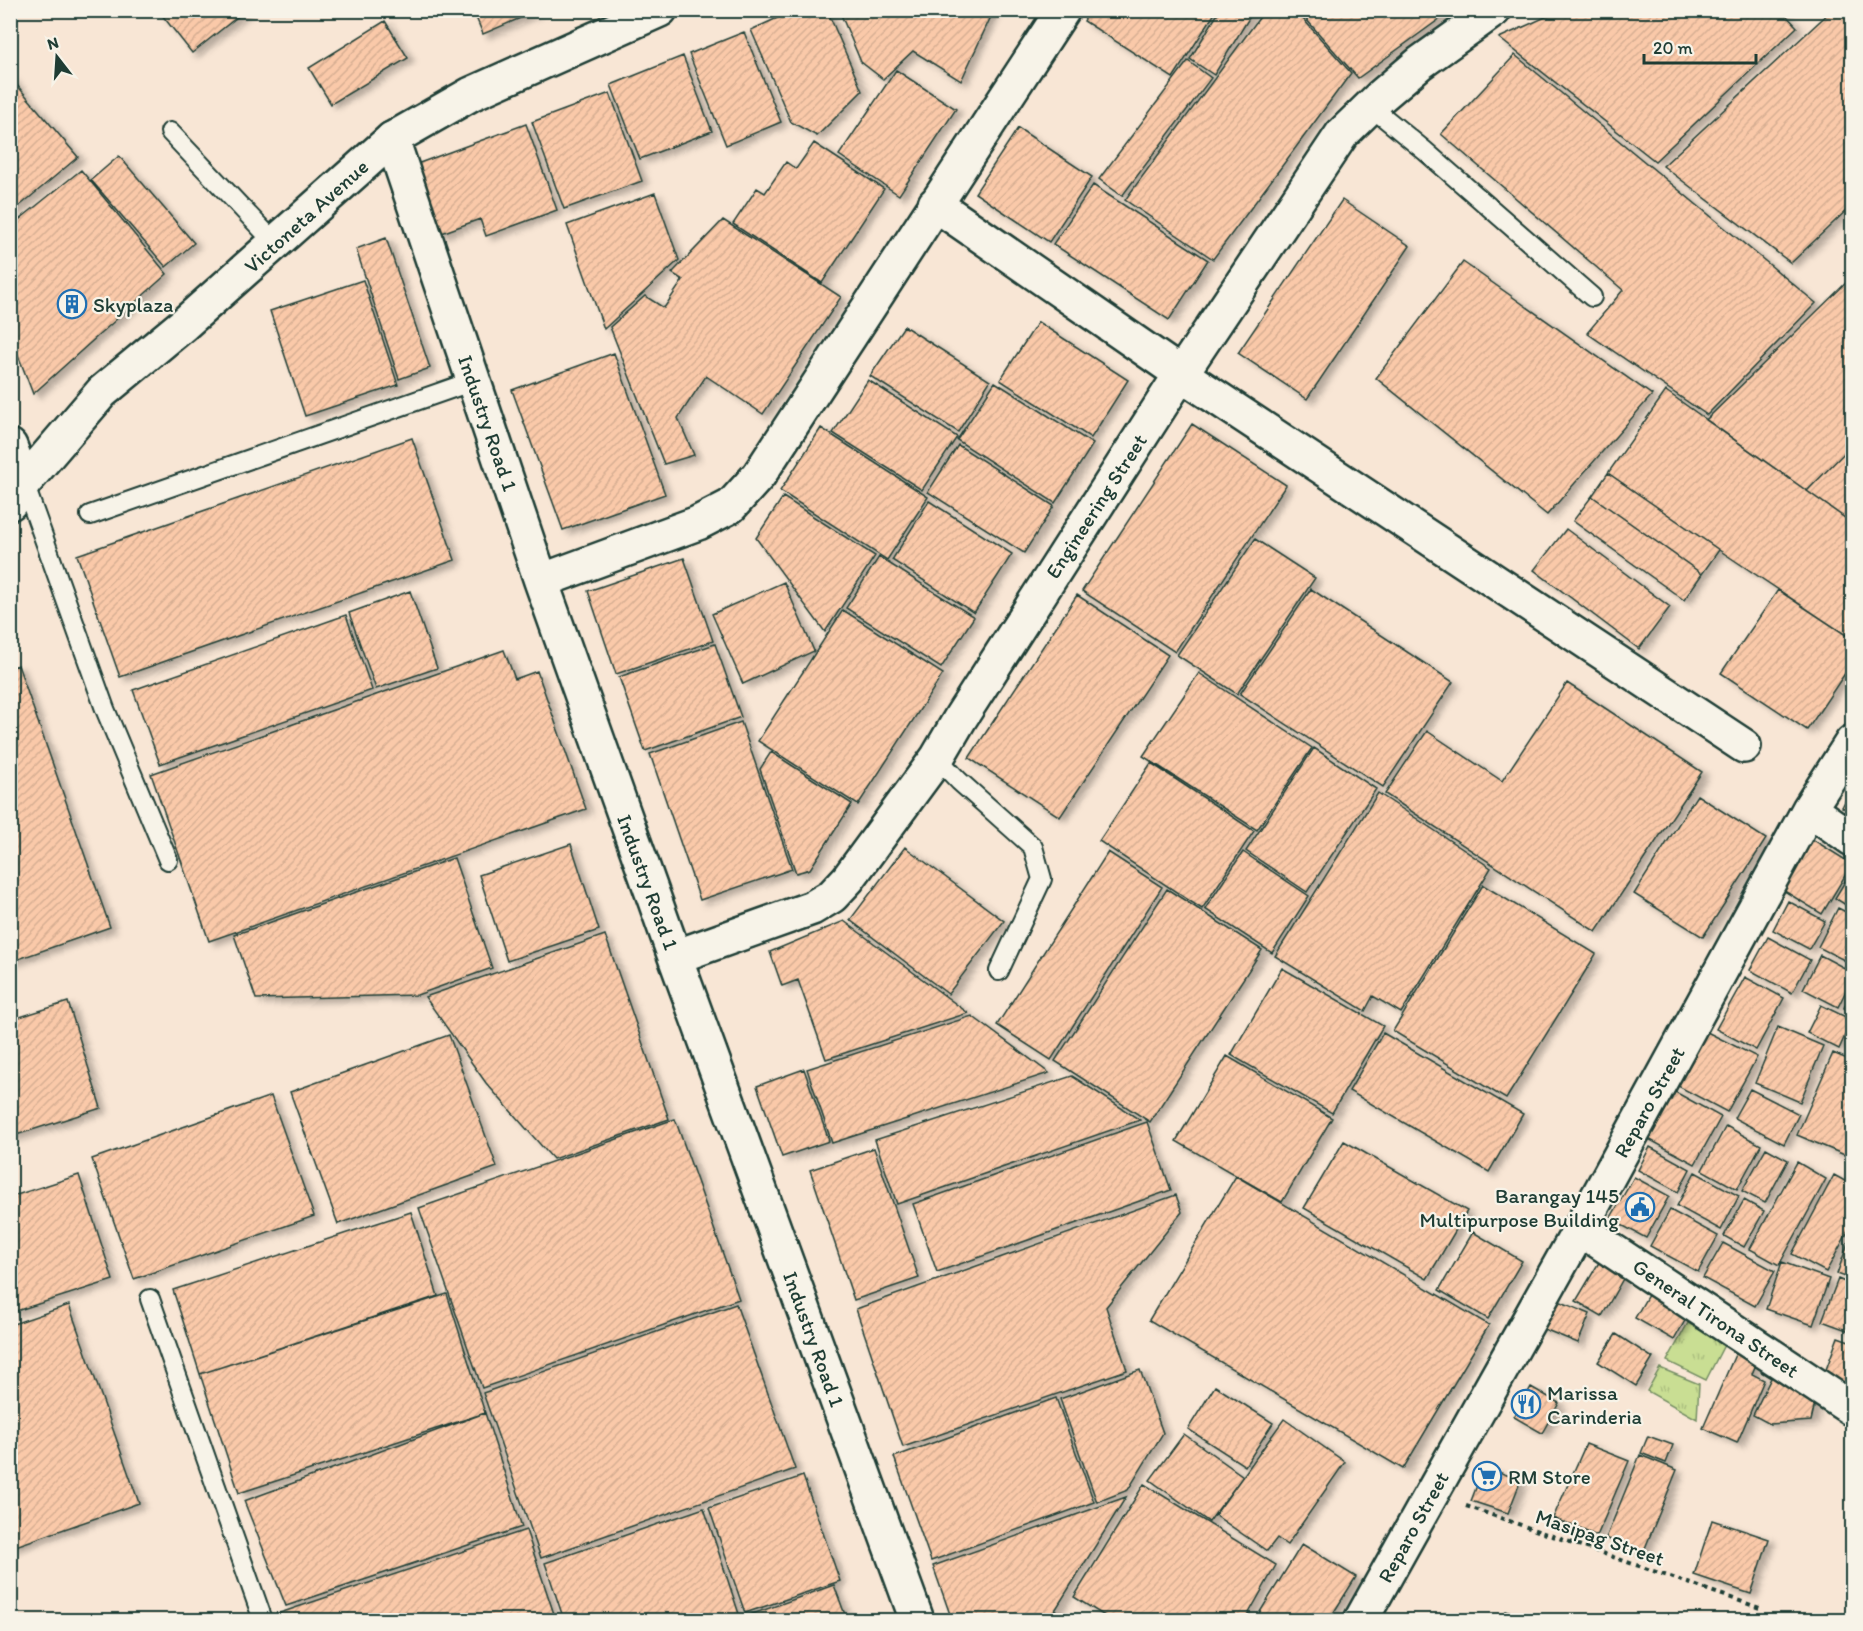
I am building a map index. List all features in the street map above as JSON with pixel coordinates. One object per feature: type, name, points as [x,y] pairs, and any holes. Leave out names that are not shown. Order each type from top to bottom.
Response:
[{"type":"street","name":"Victoneta Avenue","points":[[17,493],[102,392],[184,324],[392,139],[471,94],[660,10]]},
{"type":"street","points":[[541,581],[698,524],[731,506],[759,475],[1063,10]]},
{"type":"street","name":"Engineering Street","points":[[675,957],[812,908],[832,896],[848,879],[937,758],[960,717],[1181,374],[1342,134],[1370,106],[1420,63],[1494,10]]},
{"type":"street","name":"Industry Road 1","points":[[392,139],[541,581],[675,957],[917,1620]]},
{"type":"street","points":[[935,204],[1181,374],[1744,746]]},
{"type":"street","points":[[10,447],[17,493]]},
{"type":"street","name":"Reparo Street","points":[[1361,1620],[1580,1228],[1809,809],[1852,742]]},
{"type":"street","points":[[1809,809],[1852,839]]},
{"type":"street","name":"General Tirona Street","points":[[1580,1228],[1852,1409]]},
{"type":"lane","points":[[1370,106],[1592,297]]},
{"type":"lane","points":[[170,132],[275,243]]},
{"type":"lane","points":[[90,515],[473,381]]},
{"type":"lane","points":[[17,493],[168,860]]},
{"type":"lane","points":[[937,758],[959,781],[1033,847],[1042,879],[999,971]]},
{"type":"lane","points":[[150,1299],[256,1619]]},
{"type":"path","name":"Masipag Street","points":[[1431,1496],[1760,1608]]},
{"type":"green space","points":[[1688,1323],[1725,1343],[1706,1380],[1667,1361]]},
{"type":"green space","points":[[1660,1368],[1699,1384],[1697,1419],[1647,1391]]},
{"type":"building","points":[[158,10],[246,10],[192,53]]},
{"type":"building","points":[[473,10],[539,10],[483,34]]},
{"type":"building","points":[[795,10],[827,10],[862,91],[817,136],[791,122],[751,30]]},
{"type":"building","points":[[839,10],[994,10],[961,81],[913,51],[883,79],[861,62]]},
{"type":"building","points":[[1090,10],[1217,10],[1173,78],[1084,21]]},
{"type":"building","points":[[1220,10],[1254,10],[1214,75],[1190,59]]},
{"type":"building","points":[[1265,10],[1295,10],[1351,73],[1213,259],[1125,200]]},
{"type":"building","points":[[1298,10],[1452,10],[1358,78]]},
{"type":"building","points":[[1561,10],[1781,10],[1797,27],[1655,161],[1499,38]]},
{"type":"building","points":[[1832,10],[1852,10],[1852,205],[1791,263],[1663,166]]},
{"type":"building","points":[[385,21],[408,58],[331,104],[309,68]]},
{"type":"building","points":[[744,32],[781,122],[726,145],[689,54]]},
{"type":"building","points":[[1515,55],[1816,303],[1707,415],[1587,333],[1623,290],[1441,134]]},
{"type":"building","points":[[683,56],[712,131],[640,159],[611,85]]},
{"type":"building","points":[[1188,61],[1211,78],[1122,196],[1099,179]]},
{"type":"building","points":[[896,70],[956,109],[899,195],[839,155]]},
{"type":"building","points":[[10,77],[78,157],[10,214]]},
{"type":"building","points":[[610,93],[642,181],[564,209],[532,122]]},
{"type":"building","points":[[526,124],[557,210],[486,236],[480,219],[439,234],[414,165]]},
{"type":"building","points":[[1018,128],[1092,177],[1049,242],[975,193]]},
{"type":"building","points":[[814,143],[884,189],[822,283],[733,224],[757,188],[765,193],[786,162],[796,169]]},
{"type":"building","points":[[119,156],[194,243],[166,267],[91,180]]},
{"type":"building","name":"Skyplaza","points":[[81,170],[167,274],[33,394],[10,334],[10,227]]},
{"type":"building","points":[[1093,185],[1208,260],[1169,320],[1053,244]]},
{"type":"building","points":[[655,193],[679,260],[604,329],[567,225]]},
{"type":"building","points":[[1342,200],[1410,246],[1307,399],[1238,353]]},
{"type":"building","points":[[723,220],[841,297],[763,414],[706,376],[678,418],[694,455],[664,464],[610,327],[645,296],[664,308],[683,280],[672,273]]},
{"type":"building","points":[[386,238],[430,368],[399,379],[356,249]]},
{"type":"building","points":[[1463,262],[1652,395],[1547,515],[1376,378]]},
{"type":"building","points":[[1852,277],[1852,445],[1807,491],[1706,420]]},
{"type":"building","points":[[363,280],[398,385],[305,416],[270,311]]},
{"type":"building","points":[[1038,322],[1128,380],[1091,438],[1000,380]]},
{"type":"building","points":[[904,326],[990,381],[958,432],[870,376]]},
{"type":"building","points":[[614,353],[665,494],[563,530],[512,390]]},
{"type":"building","points":[[868,380],[957,437],[922,490],[833,433]]},
{"type":"building","points":[[995,382],[1093,444],[1055,503],[957,440]]},
{"type":"building","points":[[1666,391],[1852,523],[1852,639],[1608,473]]},
{"type":"building","points":[[1192,424],[1286,485],[1175,652],[1082,591]]},
{"type":"building","points":[[821,428],[928,497],[887,560],[780,491]]},
{"type":"building","points":[[412,438],[455,560],[120,677],[77,555]]},
{"type":"building","points":[[958,445],[1054,506],[1024,553],[928,492]]},
{"type":"building","points":[[1852,445],[1852,523],[1807,491]]},
{"type":"building","points":[[1608,473],[1719,550],[1702,574],[1592,496]]},
{"type":"building","points":[[1592,496],[1702,574],[1684,600],[1573,521]]},
{"type":"building","points":[[783,497],[875,556],[825,632],[756,538]]},
{"type":"building","points":[[929,501],[1012,554],[974,613],[892,560]]},
{"type":"building","points":[[1566,529],[1670,607],[1639,649],[1534,570]]},
{"type":"building","points":[[1255,539],[1315,578],[1237,694],[1177,655]]},
{"type":"building","points":[[879,557],[974,617],[941,668],[846,608]]},
{"type":"building","points":[[684,558],[713,641],[616,674],[588,591]]},
{"type":"building","points":[[784,582],[814,651],[743,684],[712,614]]},
{"type":"building","points":[[1311,589],[1453,682],[1383,787],[1240,694]]},
{"type":"building","points":[[1778,590],[1852,639],[1852,663],[1807,730],[1721,673]]},
{"type":"building","points":[[410,591],[437,668],[376,689],[349,613]]},
{"type":"building","points":[[1077,595],[1168,655],[1060,817],[969,758]]},
{"type":"building","points":[[843,610],[943,674],[858,805],[758,741]]},
{"type":"building","points":[[346,615],[372,690],[160,764],[133,690]]},
{"type":"building","points":[[715,644],[741,717],[645,751],[619,677]]},
{"type":"building","points":[[504,650],[515,679],[537,671],[586,809],[209,941],[151,774]]},
{"type":"building","points":[[18,665],[110,927],[10,962],[10,668]]},
{"type":"building","points":[[1199,673],[1312,748],[1257,830],[1143,756]]},
{"type":"building","points":[[1567,683],[1702,772],[1596,932],[1385,794],[1427,731],[1502,781]]},
{"type":"building","points":[[741,722],[792,869],[700,900],[650,754]]},
{"type":"building","points":[[1314,748],[1376,789],[1307,892],[1246,851]]},
{"type":"building","points":[[771,752],[852,804],[810,869],[796,873],[760,769]]},
{"type":"building","points":[[1151,763],[1254,831],[1202,909],[1099,841]]},
{"type":"building","points":[[1852,789],[1852,813],[1842,807]]},
{"type":"building","points":[[1378,793],[1491,868],[1401,1013],[1373,996],[1365,1011],[1275,956]]},
{"type":"building","points":[[1697,795],[1766,839],[1703,937],[1634,894]]},
{"type":"building","points":[[1812,839],[1852,864],[1822,914],[1781,889]]},
{"type":"building","points":[[571,844],[599,930],[507,961],[479,875]]},
{"type":"building","points":[[905,847],[1004,921],[948,994],[850,920]]},
{"type":"building","points":[[1108,852],[1162,887],[1051,1060],[997,1025]]},
{"type":"building","points":[[1243,852],[1309,896],[1272,953],[1205,909]]},
{"type":"building","points":[[454,858],[492,968],[417,995],[256,999],[234,935]]},
{"type":"building","points":[[1852,870],[1852,909],[1835,898]]},
{"type":"building","points":[[1483,885],[1596,954],[1506,1099],[1393,1031]]},
{"type":"building","points":[[1167,889],[1262,950],[1150,1122],[1055,1061]]},
{"type":"building","points":[[1788,901],[1825,921],[1809,949],[1773,930]]},
{"type":"building","points":[[1838,908],[1852,915],[1852,964],[1818,947]]},
{"type":"building","points":[[844,921],[968,1013],[826,1059],[798,980],[782,986],[770,952]]},
{"type":"building","points":[[605,935],[669,1119],[553,1159],[486,1083],[425,997]]},
{"type":"building","points":[[1768,937],[1810,960],[1792,993],[1750,970]]},
{"type":"building","points":[[1820,955],[1852,972],[1852,978],[1838,1007],[1803,989]]},
{"type":"building","points":[[1282,968],[1383,1026],[1332,1113],[1231,1055]]},
{"type":"building","points":[[1745,977],[1784,998],[1756,1050],[1716,1029]]},
{"type":"building","points":[[1852,989],[1852,1012],[1844,1008]]},
{"type":"building","points":[[68,1002],[101,1108],[10,1137],[10,1020]]},
{"type":"building","points":[[1821,1005],[1852,1020],[1839,1049],[1807,1033]]},
{"type":"building","points":[[972,1016],[1049,1073],[832,1143],[807,1069]]},
{"type":"building","points":[[1778,1027],[1823,1046],[1800,1102],[1755,1083]]},
{"type":"building","points":[[1707,1032],[1757,1057],[1727,1112],[1678,1086]]},
{"type":"building","points":[[1383,1033],[1523,1114],[1489,1172],[1349,1091]]},
{"type":"building","points":[[449,1035],[497,1167],[338,1224],[290,1092]]},
{"type":"building","points":[[1833,1053],[1852,1061],[1852,1158],[1797,1135]]},
{"type":"building","points":[[1227,1056],[1332,1118],[1282,1202],[1176,1141]]},
{"type":"building","points":[[804,1069],[829,1141],[782,1157],[757,1086]]},
{"type":"building","points":[[1072,1076],[1140,1120],[897,1204],[875,1140]]},
{"type":"building","points":[[1668,1088],[1721,1117],[1695,1164],[1641,1135]]},
{"type":"building","points":[[1750,1089],[1799,1114],[1784,1144],[1734,1118]]},
{"type":"building","points":[[271,1096],[314,1216],[134,1279],[92,1159]]},
{"type":"building","points":[[675,1119],[739,1299],[482,1388],[419,1208]]},
{"type":"building","points":[[1147,1122],[1171,1190],[937,1272],[913,1204]]},
{"type":"building","points":[[1726,1126],[1761,1145],[1737,1189],[1702,1170]]},
{"type":"building","points":[[1344,1141],[1467,1211],[1427,1279],[1304,1208]]},
{"type":"building","points":[[1650,1147],[1690,1169],[1678,1192],[1638,1170]]},
{"type":"building","points":[[874,1148],[919,1278],[854,1300],[810,1170]]},
{"type":"building","points":[[1766,1148],[1788,1160],[1765,1203],[1742,1191]]},
{"type":"building","points":[[1797,1162],[1826,1179],[1779,1265],[1750,1249]]},
{"type":"building","points":[[1695,1172],[1739,1196],[1721,1230],[1677,1206]]},
{"type":"building","points":[[79,1175],[113,1280],[10,1313],[10,1197]]},
{"type":"building","points":[[1834,1175],[1852,1185],[1852,1224],[1826,1272],[1792,1254]]},
{"type":"building","points":[[1236,1176],[1489,1325],[1403,1469],[1149,1320]]},
{"type":"building","name":"Barangay 145 Multipurpose Building","points":[[1634,1177],[1669,1196],[1646,1238],[1610,1219]]},
{"type":"building","points":[[1176,1195],[1182,1212],[1106,1307],[1127,1370],[903,1447],[856,1309]]},
{"type":"building","points":[[1744,1200],[1764,1211],[1744,1247],[1724,1236]]},
{"type":"building","points":[[1670,1210],[1718,1236],[1698,1272],[1650,1246]]},
{"type":"building","points":[[411,1212],[438,1296],[200,1374],[173,1290]]},
{"type":"building","points":[[1473,1232],[1522,1261],[1488,1319],[1439,1290]]},
{"type":"building","points":[[1849,1240],[1852,1241],[1852,1279],[1837,1274]]},
{"type":"building","points":[[1723,1243],[1775,1271],[1755,1306],[1703,1278]]},
{"type":"building","points":[[1604,1254],[1629,1268],[1602,1316],[1576,1301]]},
{"type":"building","points":[[1782,1262],[1829,1279],[1813,1325],[1766,1309]]},
{"type":"building","points":[[1838,1279],[1852,1285],[1852,1332],[1822,1321]]},
{"type":"building","points":[[1652,1288],[1691,1310],[1674,1340],[1635,1318]]},
{"type":"building","points":[[447,1294],[485,1413],[239,1493],[200,1374]]},
{"type":"building","points":[[1549,1297],[1590,1314],[1578,1343],[1537,1326]]},
{"type":"building","points":[[736,1304],[795,1469],[541,1558],[483,1393]]},
{"type":"building","points":[[69,1305],[139,1503],[10,1548],[10,1325]]},
{"type":"building","points":[[1616,1334],[1653,1358],[1636,1386],[1598,1362]]},
{"type":"building","points":[[1838,1337],[1852,1342],[1852,1368],[1847,1383],[1824,1375]]},
{"type":"building","points":[[1741,1341],[1762,1350],[1752,1374],[1764,1380],[1737,1443],[1703,1428]]},
{"type":"building","points":[[1765,1365],[1818,1390],[1811,1421],[1770,1424],[1753,1415],[1771,1378],[1761,1372]]},
{"type":"building","points":[[1140,1370],[1163,1433],[1128,1490],[1097,1502],[1060,1399]]},
{"type":"building","points":[[1215,1386],[1273,1423],[1245,1466],[1188,1429]]},
{"type":"building","points":[[1531,1387],[1559,1403],[1542,1433],[1514,1417]]},
{"type":"building","points":[[1056,1398],[1094,1502],[931,1561],[894,1457]]},
{"type":"building","points":[[485,1413],[522,1527],[286,1606],[244,1501]]},
{"type":"building","points":[[1284,1419],[1345,1462],[1287,1545],[1277,1538],[1267,1551],[1215,1515]]},
{"type":"building","points":[[1184,1434],[1243,1476],[1209,1522],[1150,1480]]},
{"type":"building","points":[[1648,1436],[1673,1445],[1666,1463],[1641,1453]]},
{"type":"building","points":[[1586,1444],[1629,1461],[1597,1536],[1553,1518]]},
{"type":"building","points":[[1640,1455],[1677,1470],[1643,1553],[1606,1538]]},
{"type":"building","points":[[1484,1467],[1521,1480],[1508,1513],[1471,1501]]},
{"type":"building","points":[[803,1476],[840,1581],[745,1613],[709,1508]]},
{"type":"building","points":[[1144,1484],[1276,1565],[1245,1620],[1111,1620],[1074,1597]]},
{"type":"building","points":[[1126,1497],[1049,1620],[952,1620],[933,1566]]},
{"type":"building","points":[[704,1508],[740,1617],[730,1620],[564,1620],[545,1563]]},
{"type":"building","points":[[1712,1520],[1769,1539],[1751,1594],[1694,1575]]},
{"type":"building","points":[[526,1530],[556,1620],[276,1620],[274,1615]]},
{"type":"building","points":[[1302,1544],[1356,1577],[1329,1620],[1255,1620]]},
{"type":"building","points":[[834,1585],[847,1620],[736,1620]]},
{"type":"building","points":[[1505,1611],[1531,1620],[1502,1620]]},
{"type":"place","name":"Skyplaza","points":[[72,304]]},
{"type":"place","name":"Barangay 145 Multipurpose Building","points":[[1640,1207]]},
{"type":"place","name":"Marissa Carinderia","points":[[1526,1404]]},
{"type":"place","name":"RM Store","points":[[1487,1476]]}]
